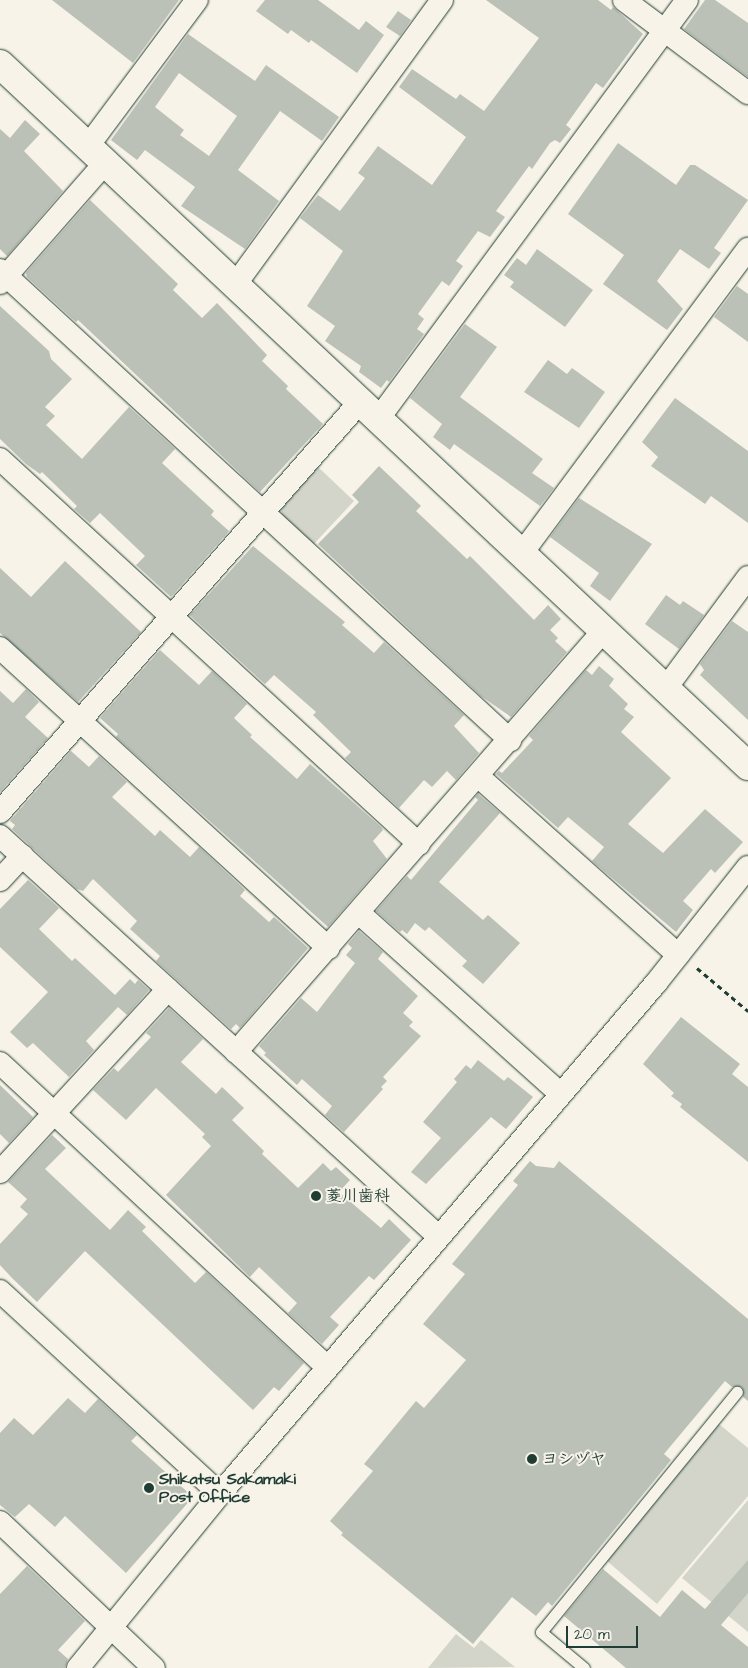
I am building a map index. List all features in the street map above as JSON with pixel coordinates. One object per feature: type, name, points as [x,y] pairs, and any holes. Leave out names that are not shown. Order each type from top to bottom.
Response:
[{"type":"street","points":[[197,0],[97,154],[2,276],[264,512],[510,740]]},
{"type":"street","points":[[235,285],[442,0]]},
{"type":"street","points":[[624,0],[748,93]]},
{"type":"street","points":[[0,812],[264,512],[370,410],[687,0]]},
{"type":"street","points":[[0,64],[748,766]]},
{"type":"street","points":[[522,554],[748,249]]},
{"type":"street","points":[[0,459],[419,844]]},
{"type":"street","points":[[666,688],[748,576]]},
{"type":"street","points":[[236,1052],[479,777],[604,630]]},
{"type":"street","points":[[0,648],[328,948]]},
{"type":"street","points":[[479,777],[678,956]]},
{"type":"street","points":[[0,836],[438,1236]]},
{"type":"street","points":[[0,880],[22,856]]},
{"type":"street","points":[[78,1668],[327,1367],[678,956],[748,867]]},
{"type":"street","points":[[359,913],[561,1094]]},
{"type":"street","points":[[0,1172],[168,990]]},
{"type":"street","points":[[0,1063],[327,1367]]},
{"type":"street","points":[[0,1292],[220,1494]]},
{"type":"street","points":[[0,1522],[154,1668]]},
{"type":"lane","points":[[584,1668],[541,1632],[737,1392]]},
{"type":"path","points":[[678,956],[690,961],[748,1011]]},
{"type":"shaded area","points":[[318,467],[354,501],[312,546],[283,519],[281,509]]},
{"type":"shaded area","points":[[719,1424],[748,1448],[748,1496],[657,1604],[607,1561]]},
{"type":"shaded area","points":[[748,1500],[748,1632],[682,1578]]},
{"type":"shaded area","points":[[456,1634],[474,1648],[481,1640],[515,1667],[428,1668]]},
{"type":"building","points":[[52,0],[179,0],[133,63]]},
{"type":"building","points":[[265,0],[318,0],[359,30],[366,21],[384,35],[357,73],[311,40],[309,43],[291,30],[288,34],[256,11]]},
{"type":"building","points":[[486,0],[598,0],[611,10],[613,7],[643,34],[603,88],[596,83],[566,125],[571,129],[560,143],[555,140],[550,143],[532,169],[529,166],[496,211],[505,217],[490,237],[478,231],[456,261],[463,266],[449,286],[442,281],[418,314],[424,319],[417,329],[424,334],[389,382],[387,380],[381,388],[359,372],[361,366],[325,341],[335,326],[307,306],[343,251],[300,218],[318,195],[340,211],[365,178],[358,173],[378,146],[432,185],[466,137],[399,87],[412,69],[456,99],[460,94],[484,111],[539,38]]},
{"type":"building","points":[[705,0],[715,0],[748,23],[748,77],[684,29]]},
{"type":"building","points":[[398,11],[411,20],[400,36],[386,27]]},
{"type":"building","points":[[188,34],[255,81],[266,65],[339,117],[322,141],[280,111],[238,170],[279,201],[245,249],[181,206],[195,187],[145,150],[137,160],[111,140]],"holes":[[[179,73],[237,116],[209,156],[180,135],[184,130],[155,107]]]},
{"type":"building","points":[[25,120],[40,134],[24,151],[63,191],[7,256],[0,249],[0,129],[10,138]]},
{"type":"building","points":[[618,143],[676,185],[690,165],[695,165],[748,200],[714,248],[721,253],[709,269],[680,249],[657,281],[683,309],[667,330],[603,284],[624,255],[568,214]]},
{"type":"building","points":[[90,200],[178,284],[173,290],[202,318],[217,303],[267,355],[262,361],[288,386],[286,389],[323,424],[260,492],[78,320],[76,322],[27,277],[26,273]]},
{"type":"building","points":[[537,249],[593,290],[565,327],[510,287],[514,282],[504,275],[517,258],[526,265]]},
{"type":"building","points":[[737,286],[748,294],[748,342],[714,317]]},
{"type":"building","points":[[0,306],[49,351],[51,359],[72,379],[45,407],[55,416],[46,425],[82,459],[129,407],[175,449],[162,463],[214,511],[211,515],[229,531],[171,597],[136,565],[145,556],[100,513],[90,523],[74,509],[77,506],[42,472],[40,474],[26,464],[0,439]]},
{"type":"building","points":[[465,324],[497,347],[460,397],[543,459],[532,473],[554,488],[540,506],[454,444],[450,450],[433,437],[442,424],[410,398]]},
{"type":"building","points":[[548,360],[567,374],[572,368],[605,392],[579,428],[524,392]]},
{"type":"building","points":[[675,398],[748,451],[748,523],[711,496],[705,504],[651,466],[658,457],[642,442]]},
{"type":"building","points":[[379,466],[421,506],[416,511],[467,559],[470,556],[534,620],[548,605],[561,619],[550,630],[558,638],[555,641],[567,652],[511,717],[481,696],[318,544],[359,502],[352,495]]},
{"type":"building","points":[[579,498],[652,544],[610,601],[590,586],[599,573],[550,537]]},
{"type":"building","points":[[253,546],[345,622],[342,625],[374,653],[384,642],[464,715],[454,726],[479,753],[456,780],[447,771],[432,787],[424,780],[399,808],[345,758],[351,752],[313,715],[316,712],[274,675],[265,684],[190,615]]},
{"type":"building","points":[[65,561],[141,632],[78,702],[0,633],[0,568],[31,597]]},
{"type":"building","points":[[666,595],[680,605],[683,601],[704,615],[679,649],[645,624]]},
{"type":"building","points":[[732,621],[748,632],[748,720],[700,675],[704,670],[700,664]]},
{"type":"building","points":[[160,650],[199,685],[212,671],[247,704],[234,718],[252,735],[250,737],[297,779],[310,764],[383,830],[373,841],[387,859],[328,927],[116,737],[118,734],[100,718]]},
{"type":"building","points":[[599,666],[614,679],[609,686],[628,704],[624,709],[634,717],[621,732],[671,778],[628,824],[663,853],[705,809],[743,842],[715,873],[711,869],[683,901],[693,910],[676,932],[592,861],[604,847],[568,817],[558,828],[496,774],[499,771],[502,773],[533,740],[529,736],[586,670],[592,675]]},
{"type":"building","points":[[26,689],[39,702],[25,717],[48,738],[0,792],[0,691],[13,703]]},
{"type":"building","points":[[71,751],[89,767],[99,756],[127,782],[112,797],[155,836],[160,830],[190,857],[199,847],[245,890],[240,896],[269,922],[274,917],[308,948],[240,1028],[236,1024],[231,1029],[156,961],[160,956],[130,929],[137,921],[93,879],[83,891],[77,889],[12,829],[15,825],[10,821]]},
{"type":"building","points":[[478,794],[500,813],[439,882],[483,920],[488,915],[520,943],[483,984],[462,966],[467,961],[429,927],[425,931],[415,923],[407,934],[402,930],[400,932],[376,911],[407,876],[411,880],[478,800],[475,797]]},
{"type":"building","points":[[28,880],[59,908],[39,929],[72,961],[75,958],[115,995],[130,979],[135,984],[138,980],[149,990],[127,1015],[118,1007],[86,1041],[94,1050],[69,1077],[33,1043],[27,1048],[10,1032],[48,992],[0,947],[0,909]]},
{"type":"building","points":[[359,931],[383,952],[378,959],[418,996],[403,1013],[413,1022],[409,1026],[421,1036],[383,1077],[387,1081],[381,1087],[383,1089],[344,1132],[325,1115],[332,1106],[302,1079],[297,1085],[264,1055],[266,1053],[259,1046],[301,998],[317,1012],[355,963],[346,955],[352,948],[348,944]]},
{"type":"building","points":[[169,1008],[203,1039],[181,1062],[216,1094],[222,1087],[244,1108],[232,1120],[264,1151],[262,1154],[298,1188],[323,1163],[331,1171],[336,1167],[350,1180],[339,1192],[381,1228],[389,1219],[411,1240],[374,1280],[369,1276],[330,1317],[339,1325],[322,1344],[288,1313],[297,1303],[259,1267],[250,1277],[166,1195],[211,1146],[202,1137],[205,1134],[156,1088],[126,1120],[93,1090],[114,1068],[118,1072],[151,1037],[146,1033]]},
{"type":"building","points":[[681,1017],[740,1064],[732,1074],[748,1087],[748,1162],[680,1107],[682,1104],[671,1096],[674,1093],[643,1064]]},
{"type":"building","points":[[478,1060],[504,1081],[508,1077],[533,1097],[506,1129],[491,1117],[426,1184],[411,1172],[441,1138],[423,1122],[457,1082],[454,1079],[466,1065],[471,1069]]},
{"type":"building","points":[[0,1085],[33,1117],[9,1143],[0,1134]]},
{"type":"building","points":[[52,1135],[66,1148],[45,1169],[110,1230],[128,1210],[146,1227],[142,1231],[195,1283],[206,1272],[304,1363],[279,1391],[274,1387],[253,1410],[85,1251],[37,1302],[0,1265],[0,1244],[28,1214],[20,1207],[27,1199],[8,1182]]},
{"type":"building","name":"ヨシヅヤ","points":[[530,1161],[536,1166],[554,1168],[559,1161],[748,1319],[748,1401],[743,1397],[742,1387],[732,1387],[725,1381],[664,1454],[671,1460],[552,1606],[548,1602],[536,1616],[512,1597],[473,1644],[341,1535],[343,1533],[330,1521],[373,1471],[364,1464],[416,1401],[424,1408],[466,1360],[423,1324],[465,1274],[452,1264],[518,1185],[513,1181]]},
{"type":"building","points":[[68,1398],[85,1413],[98,1399],[137,1435],[131,1441],[193,1497],[126,1573],[65,1516],[55,1527],[29,1504],[15,1517],[0,1505],[0,1433],[14,1418],[33,1435]]},
{"type":"building","points":[[748,1560],[748,1593],[721,1625],[748,1647],[748,1668],[626,1668],[564,1616],[603,1569],[660,1617],[682,1590],[705,1609]]},
{"type":"building","points":[[27,1566],[85,1621],[58,1650],[68,1659],[65,1668],[0,1668],[0,1594]]},
{"type":"place","name":"菱川歯科","points":[[316,1196]]},
{"type":"place","name":"ヨシヅヤ","points":[[532,1459]]},
{"type":"place","name":"Shikatsu Sakamaki Post Office","points":[[149,1488]]}]
